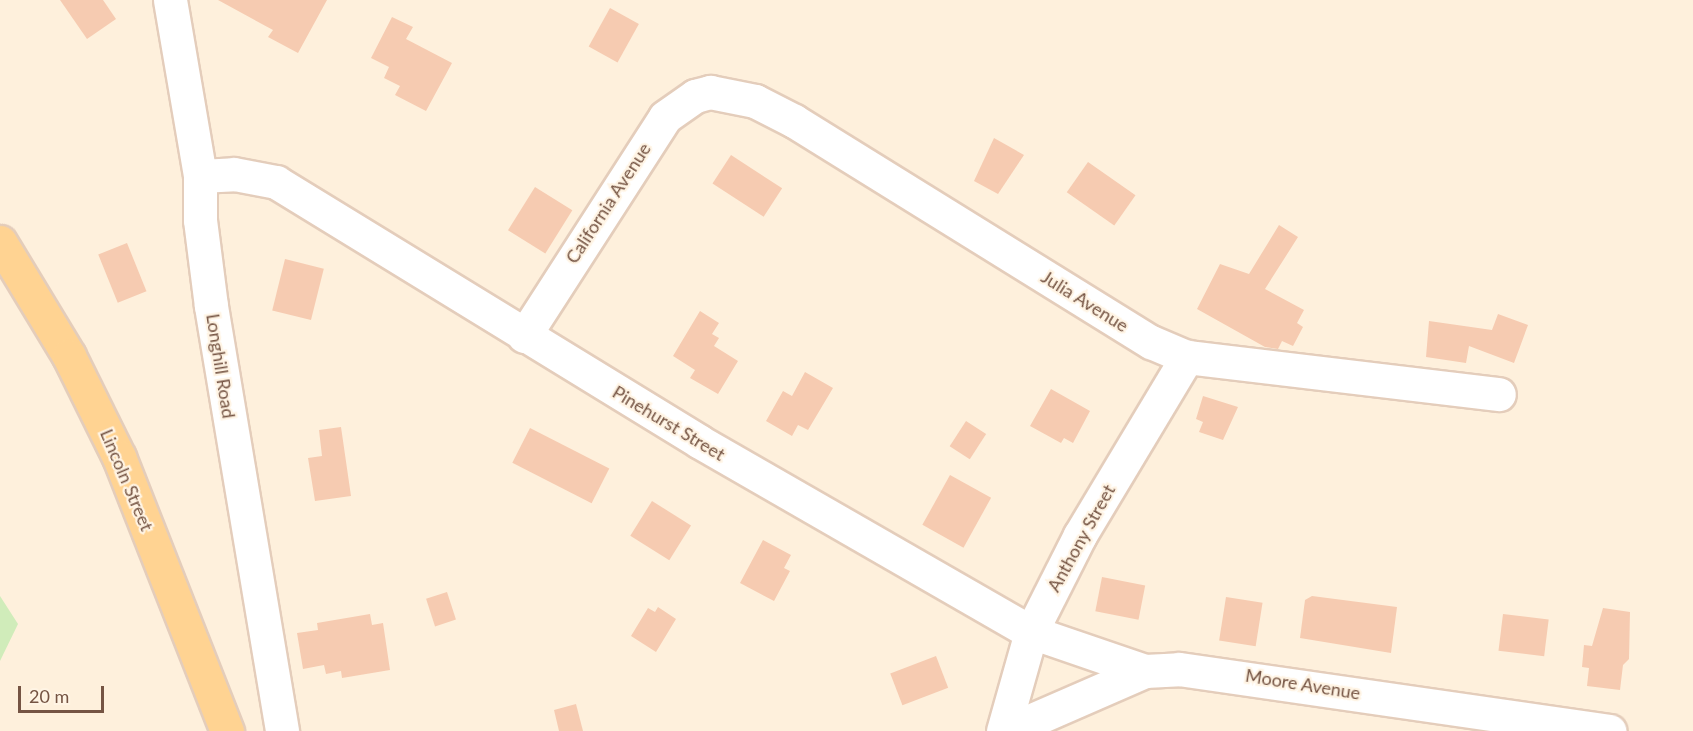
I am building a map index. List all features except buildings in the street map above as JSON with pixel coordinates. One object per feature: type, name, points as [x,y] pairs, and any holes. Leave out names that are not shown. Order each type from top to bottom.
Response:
[{"type":"main road","name":"Lincoln Street","points":[[0,243],[69,356],[114,448],[227,731]]},
{"type":"street","name":"Longhill Road","points":[[170,0],[200,176],[206,271],[282,731]]},
{"type":"street","name":"California Avenue","points":[[524,336],[665,117],[695,96],[710,92]]},
{"type":"street","name":"Julia Avenue","points":[[710,92],[755,101],[794,121],[1151,342],[1187,357],[1499,394]]},
{"type":"street","name":"Pinehurst Street","points":[[200,176],[234,174],[276,182],[524,336],[1031,632],[1145,671]]},
{"type":"street","name":"Anthony Street","points":[[1005,731],[1031,632],[1080,535],[1187,357]]},
{"type":"street","name":"Moore Avenue","points":[[1005,731],[1145,671],[1212,670],[1610,731]]},
{"type":"green space","points":[[0,596],[18,624],[0,661]]}]
